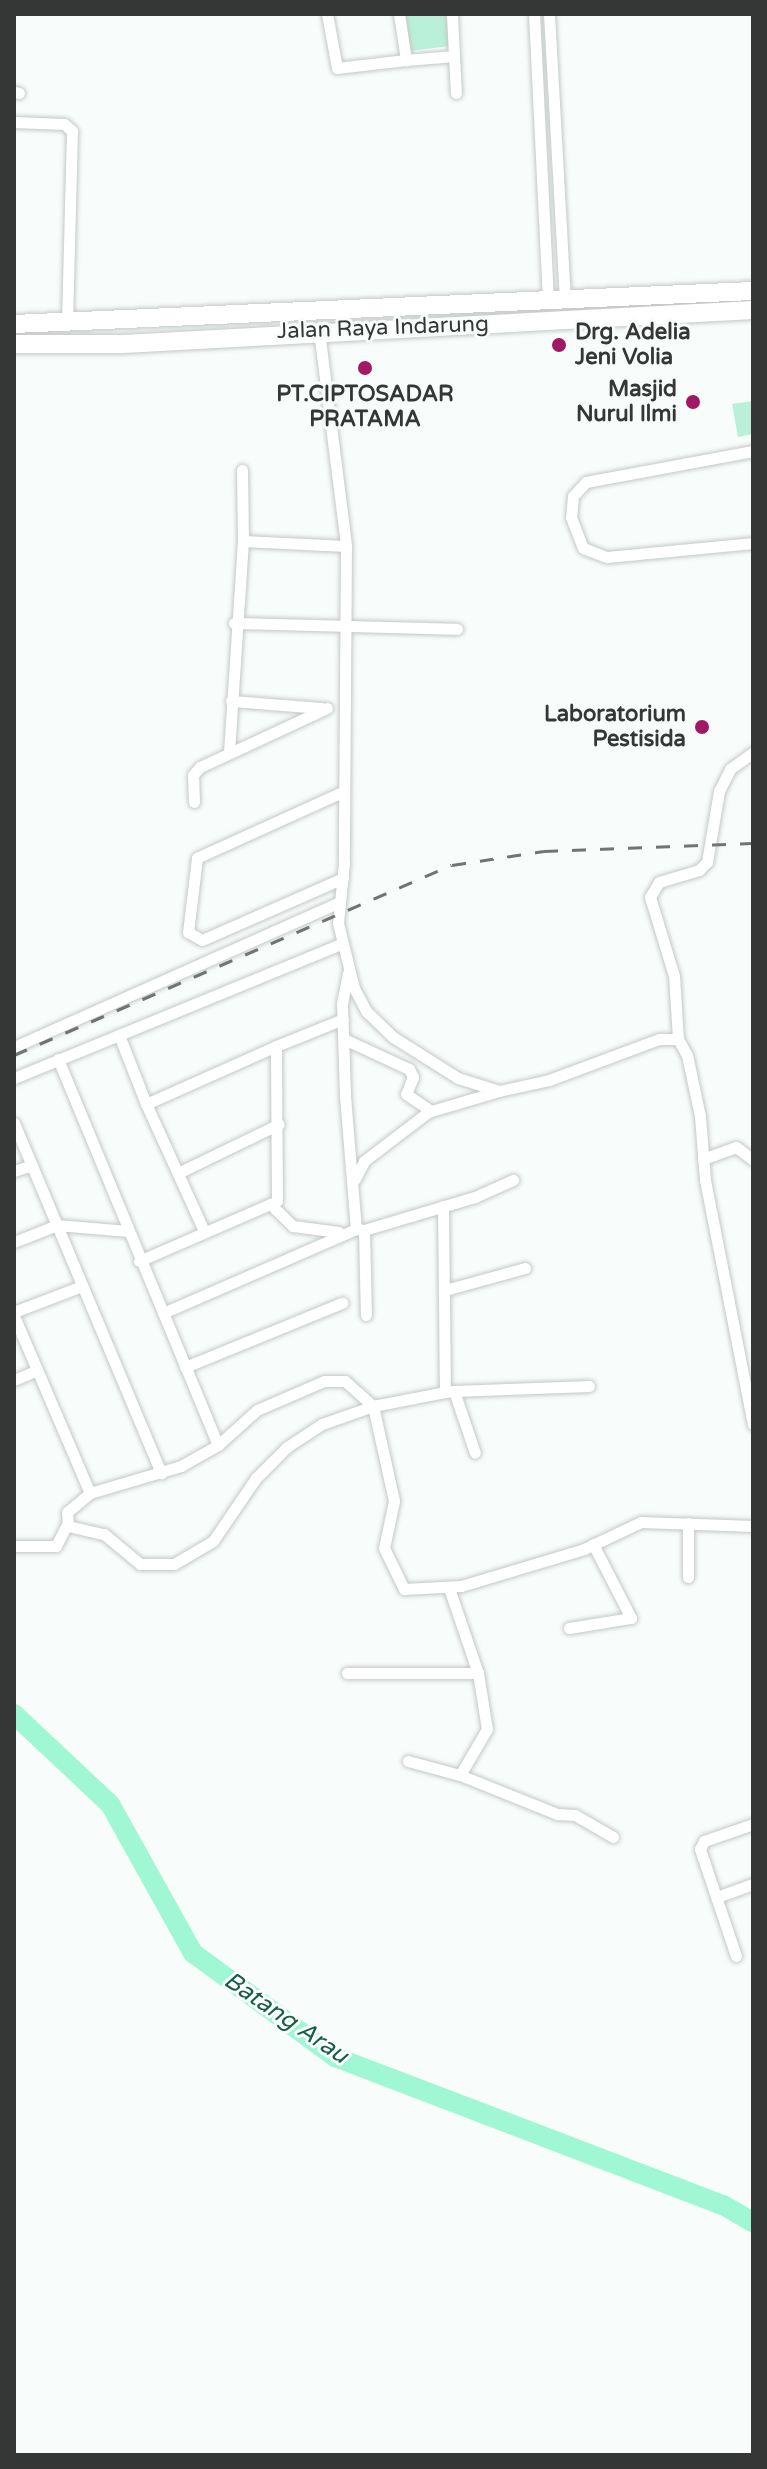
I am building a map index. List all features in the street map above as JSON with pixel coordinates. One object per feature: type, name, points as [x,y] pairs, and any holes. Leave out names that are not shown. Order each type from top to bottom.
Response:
[{"type":"highway","name":"Jalan Raya Indarung","points":[[14,324],[753,291]]},
{"type":"highway","name":"Jalan Raya Indarung","points":[[14,344],[123,344],[319,331],[753,310]]},
{"type":"street","points":[[327,14],[337,68],[454,56]]},
{"type":"street","points":[[399,14],[406,60]]},
{"type":"street","points":[[452,14],[456,93]]},
{"type":"street","points":[[534,14],[557,302]]},
{"type":"street","points":[[549,14],[557,302]]},
{"type":"street","points":[[14,122],[64,124],[72,131],[67,324]]},
{"type":"street","points":[[319,331],[346,546],[348,626],[342,708],[340,793],[343,878],[339,902],[340,944],[367,1012],[393,1037],[458,1078],[499,1091]]},
{"type":"street","points":[[753,451],[586,482],[573,496],[571,517],[583,548],[597,555],[753,543]]},
{"type":"street","points":[[229,752],[234,623],[243,541],[242,470]]},
{"type":"street","points":[[243,541],[346,546]]},
{"type":"street","points":[[234,623],[457,629]]},
{"type":"street","points":[[231,701],[342,708]]},
{"type":"street","points":[[194,802],[195,771],[229,752],[327,708]]},
{"type":"street","points":[[753,752],[730,769],[719,791],[707,862],[699,870],[659,882],[650,897],[674,976],[678,1039],[687,1055],[703,1159],[753,1424]]},
{"type":"street","points":[[340,793],[197,858],[188,932],[202,940],[343,878]]},
{"type":"street","points":[[14,1047],[339,902]]},
{"type":"street","points":[[14,1078],[340,944]]},
{"type":"street","points":[[349,971],[343,1019],[353,1183],[366,1315]]},
{"type":"street","points":[[146,1104],[343,1019]]},
{"type":"street","points":[[119,1035],[146,1104],[204,1231]]},
{"type":"street","points":[[344,1039],[409,1069],[413,1077],[406,1094],[431,1111]]},
{"type":"street","points":[[353,1183],[364,1161],[431,1111],[549,1080],[659,1039],[678,1039]]},
{"type":"street","points":[[139,1261],[270,1204],[279,1197],[276,1046]]},
{"type":"street","points":[[58,1059],[139,1261],[218,1445]]},
{"type":"street","points":[[14,1123],[161,1473]]},
{"type":"street","points":[[178,1173],[279,1124]]},
{"type":"street","points":[[703,1159],[736,1147],[753,1160]]},
{"type":"street","points":[[14,1171],[32,1165]]},
{"type":"street","points":[[270,1204],[293,1226],[339,1232],[360,1230],[443,1206],[513,1180]]},
{"type":"street","points":[[443,1206],[450,1392],[475,1453]]},
{"type":"street","points":[[14,1242],[57,1225],[128,1231]]},
{"type":"street","points":[[163,1313],[306,1253],[339,1232]]},
{"type":"street","points":[[445,1290],[525,1268]]},
{"type":"street","points":[[82,1286],[14,1314],[90,1493]]},
{"type":"street","points":[[185,1367],[342,1303]]},
{"type":"street","points":[[14,1380],[37,1370]]},
{"type":"street","points":[[14,1546],[56,1546],[67,1524],[70,1508],[90,1493],[161,1473],[218,1445],[257,1410],[324,1381],[345,1381],[373,1406],[392,1487],[393,1519],[384,1548],[397,1583],[404,1589],[449,1588],[593,1544],[641,1522],[753,1526]]},
{"type":"street","points":[[67,1524],[104,1534],[140,1564],[174,1564],[213,1541],[256,1478],[287,1447],[322,1424],[373,1406],[450,1392],[589,1386]]},
{"type":"street","points":[[688,1523],[688,1577]]},
{"type":"street","points":[[569,1628],[631,1618],[593,1544]]},
{"type":"street","points":[[449,1588],[478,1673],[487,1729],[460,1775]]},
{"type":"street","points":[[347,1673],[420,1677],[478,1673]]},
{"type":"street","points":[[408,1761],[460,1775],[557,1814],[575,1815],[613,1837]]},
{"type":"street","points":[[736,1956],[701,1844],[753,1824]]},
{"type":"street","points":[[717,1897],[753,1884]]},
{"type":"green space","points":[[405,14],[446,14],[450,46],[410,51]]},
{"type":"green space","points":[[753,401],[753,434],[738,437],[732,404]]},
{"type":"waterway","name":"Batang Arau","points":[[14,1714],[110,1804],[193,1953],[335,2057],[723,2205],[753,2222]]},
{"type":"railway","points":[[14,1055],[452,865],[544,851],[753,843]]},
{"type":"place","name":"Drg. Adelia Jeni Volia","points":[[559,345]]},
{"type":"place","name":"PT.CIPTOSADAR PRATAMA","points":[[365,368]]},
{"type":"place","name":"Masjid Nurul Ilmi","points":[[693,402]]},
{"type":"place","name":"Laboratorium Pestisida","points":[[702,727]]}]
